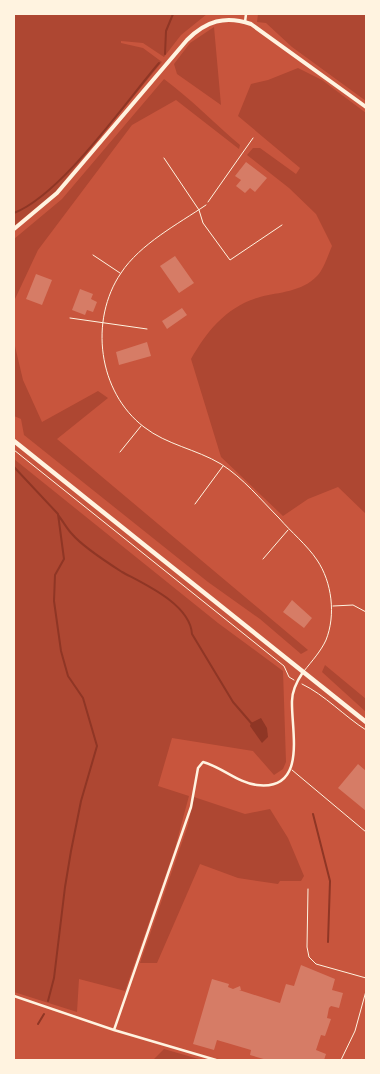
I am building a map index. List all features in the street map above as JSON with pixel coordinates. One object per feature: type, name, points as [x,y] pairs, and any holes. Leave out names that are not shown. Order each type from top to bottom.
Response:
[{"type":"main road","points":[[14,229],[57,193],[187,40],[206,25],[221,19],[245,22],[265,33],[366,107]]},
{"type":"main road","points":[[14,441],[366,722]]},
{"type":"street","points":[[245,22],[246,14]]},
{"type":"street","points":[[114,1030],[190,807],[198,768],[203,762],[213,764],[254,785],[275,783],[291,770],[295,751],[292,700],[296,681],[304,671]]},
{"type":"street","points":[[14,996],[114,1030],[216,1060]]},
{"type":"lane","points":[[164,158],[199,210],[202,224],[230,260],[282,225]]},
{"type":"lane","points":[[206,205],[147,247],[120,274],[110,294],[103,322],[102,345],[108,377],[124,406],[142,426],[160,439],[201,454],[224,466],[255,493],[318,560],[327,581],[332,606],[326,640],[304,671]]},
{"type":"lane","points":[[93,255],[120,274]]},
{"type":"lane","points":[[70,318],[147,329]]},
{"type":"lane","points":[[120,452],[142,426]]},
{"type":"lane","points":[[195,504],[224,466]]},
{"type":"lane","points":[[263,559],[289,530]]},
{"type":"lane","points":[[332,606],[353,605],[366,612]]},
{"type":"lane","points":[[291,770],[366,832]]},
{"type":"lane","points":[[308,889],[307,947],[309,957],[316,964],[366,978]]},
{"type":"lane","points":[[341,1060],[355,1031],[366,992]]},
{"type":"path","points":[[206,205],[253,138]]},
{"type":"path","points":[[14,450],[240,629],[284,666],[289,677],[311,688],[348,719],[366,730]]},
{"type":"shaded area","points":[[14,14],[207,14],[181,35],[164,57],[143,43],[121,41],[121,43],[143,48],[162,62],[56,191],[14,226]]},
{"type":"shaded area","points":[[258,14],[366,14],[366,101],[292,47],[266,23],[257,22]]},
{"type":"shaded area","points":[[214,27],[221,105],[177,74],[174,64],[190,43]]},
{"type":"shaded area","points":[[298,68],[322,80],[366,113],[366,514],[338,487],[308,499],[283,516],[221,457],[191,359],[211,329],[228,313],[248,301],[297,288],[311,281],[322,270],[332,246],[316,214],[289,188],[247,155],[253,148],[260,148],[296,174],[300,168],[238,116],[251,84],[268,80]]},
{"type":"shaded area","points":[[164,79],[240,145],[239,149],[176,100],[132,125],[38,250],[15,299],[14,335],[14,239],[62,199]]},
{"type":"shaded area","points":[[14,342],[23,380],[42,422],[98,391],[108,398],[57,439],[308,650],[301,654],[260,619],[208,582],[24,435],[21,419],[14,416]]},
{"type":"shaded area","points":[[14,459],[218,623],[283,671],[286,762],[283,769],[274,775],[253,751],[172,738],[158,786],[189,796],[175,848],[125,991],[79,979],[77,1012],[14,992]]},
{"type":"shaded area","points":[[325,665],[366,699],[366,712],[322,672]]},
{"type":"shaded area","points":[[261,718],[267,728],[268,737],[262,743],[250,726],[251,723]]},
{"type":"shaded area","points":[[194,797],[245,814],[270,809],[288,838],[304,876],[301,881],[280,881],[278,884],[238,878],[200,864],[157,963],[140,963],[188,825]]},
{"type":"shaded area","points":[[164,1049],[202,1060],[153,1060]]},
{"type":"building","points":[[246,162],[267,178],[255,192],[250,188],[245,193],[236,186],[241,180],[235,176]]},
{"type":"building","points":[[175,256],[194,283],[179,293],[160,266]]},
{"type":"building","points":[[36,274],[52,280],[42,305],[26,299]]},
{"type":"building","points":[[80,289],[93,294],[91,299],[97,302],[93,312],[87,310],[85,315],[72,310]]},
{"type":"building","points":[[182,308],[187,315],[167,329],[162,321]]},
{"type":"building","points":[[147,342],[151,356],[119,365],[116,352]]},
{"type":"building","points":[[292,600],[312,618],[304,628],[283,612]]},
{"type":"building","points":[[358,764],[366,771],[366,811],[338,788]]},
{"type":"building","points":[[301,965],[335,979],[332,990],[343,993],[339,1008],[331,1006],[329,1008],[327,1018],[331,1019],[325,1036],[321,1035],[316,1050],[326,1054],[324,1060],[267,1060],[250,1055],[251,1050],[217,1040],[214,1050],[193,1044],[212,979],[229,984],[228,987],[233,989],[240,986],[241,990],[239,990],[280,1003],[286,984],[294,986]]},
{"type":"waterway","points":[[165,54],[166,31],[173,14]]},
{"type":"waterway","points":[[14,213],[33,203],[72,168],[159,63]]},
{"type":"waterway","points":[[14,467],[58,514],[64,559],[55,575],[54,601],[61,651],[68,676],[83,698],[97,746],[81,801],[71,851],[54,978],[48,1001]]},
{"type":"waterway","points":[[58,515],[76,539],[89,549],[122,572],[175,604],[189,623],[192,634],[233,702],[252,724]]},
{"type":"waterway","points":[[313,814],[330,881],[328,942]]},
{"type":"waterway","points":[[38,1024],[44,1014]]}]
